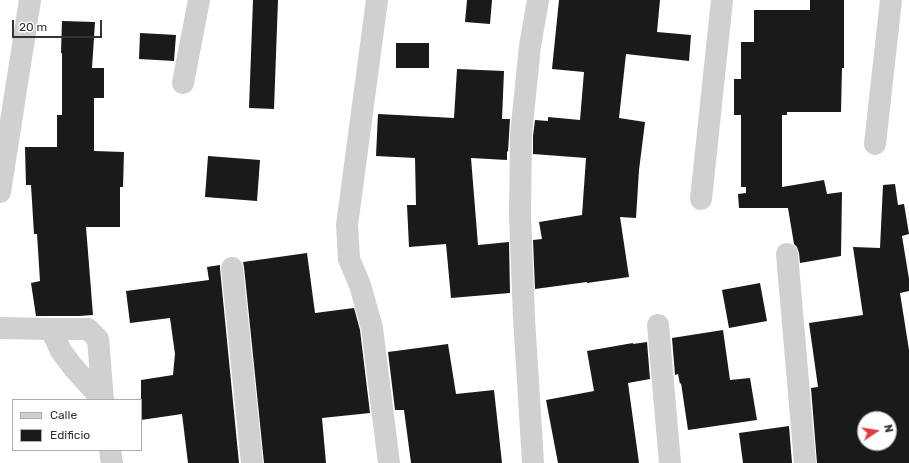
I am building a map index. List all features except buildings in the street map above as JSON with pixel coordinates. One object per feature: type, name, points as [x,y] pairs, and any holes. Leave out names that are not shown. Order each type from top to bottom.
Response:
[{"type":"street","points":[[0,192],[30,0]]},
{"type":"street","points":[[183,83],[199,0]]},
{"type":"street","points":[[377,0],[347,225],[349,259],[360,285],[372,328],[389,463]]},
{"type":"street","points":[[533,463],[524,318],[520,216],[521,135],[530,46],[538,0]]},
{"type":"street","points":[[701,199],[722,0]]},
{"type":"street","points":[[875,144],[891,0]]},
{"type":"street","points":[[787,254],[805,463]]},
{"type":"street","points":[[232,268],[252,463]]},
{"type":"street","points":[[658,325],[670,463]]},
{"type":"street","points":[[0,328],[51,330],[88,329],[98,339],[103,399]]},
{"type":"street","points":[[51,330],[61,351],[73,367],[102,399]]},
{"type":"street","points":[[110,451],[112,463]]}]
